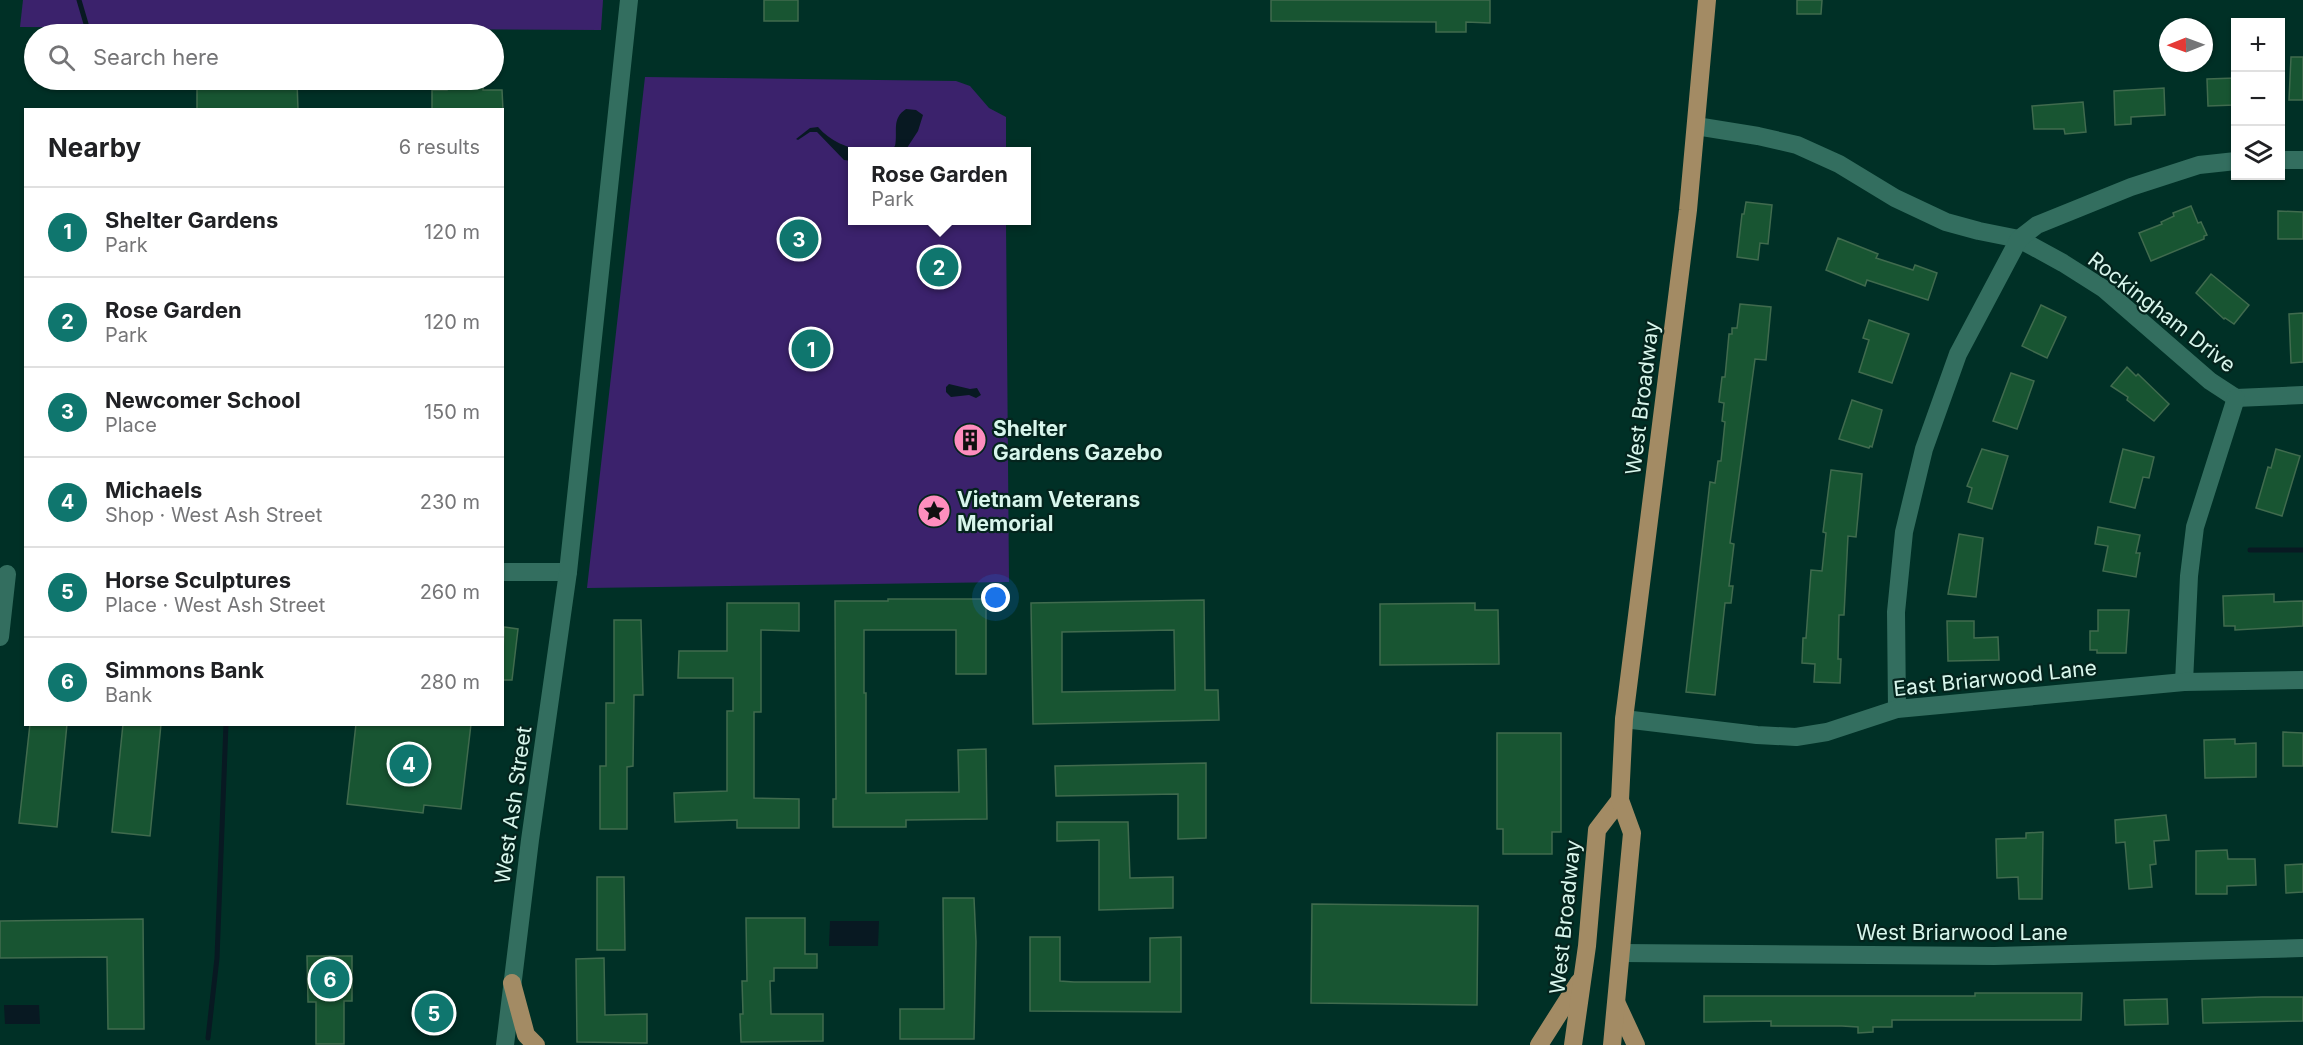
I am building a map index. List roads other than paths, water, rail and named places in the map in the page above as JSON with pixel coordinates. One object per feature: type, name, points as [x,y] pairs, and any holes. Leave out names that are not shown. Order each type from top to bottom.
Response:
[{"type":"main road","name":"West Broadway","points":[[1612,1045],[1632,833],[1620,800],[1624,719],[1688,210],[1707,0]]},
{"type":"main road","name":"West Broadway","points":[[1573,1045],[1597,830],[1620,800]]},
{"type":"main road","points":[[1539,1045],[1582,975]]},
{"type":"main road","points":[[512,983],[526,1035],[536,1045]]},
{"type":"main road","points":[[1617,1002],[1636,1045]]},
{"type":"street","name":"West Ash Street","points":[[505,1045],[568,572],[629,0]]},
{"type":"street","name":"Rockingham Drive","points":[[1696,126],[1797,145],[1839,164],[1895,198],[1946,222],[2019,239],[2063,263],[2104,290],[2210,381],[2236,398],[2303,395]]},
{"type":"street","points":[[2285,160],[2303,160]]},
{"type":"street","points":[[1897,709],[1897,601],[1904,532],[1924,449],[1958,354],[2019,239],[2037,225],[2131,187],[2199,165],[2231,161]]},
{"type":"street","points":[[2184,682],[2189,576],[2195,527],[2236,398]]},
{"type":"street","points":[[504,572],[568,572]]},
{"type":"street","points":[[0,637],[11,574]]},
{"type":"street","name":"East Briarwood Lane","points":[[1624,719],[1756,735],[1796,736],[1827,732],[1897,709],[2184,682],[2303,680]]},
{"type":"street","name":"West Briarwood Lane","points":[[1622,953],[1994,956],[2303,948]]},
{"type":"water","points":[[906,109],[916,110],[923,115],[918,131],[908,147],[894,147],[897,121]]},
{"type":"water","points":[[818,127],[828,136],[849,147],[848,160],[844,160],[817,132],[810,132],[796,139],[810,128]]},
{"type":"water","points":[[949,384],[970,389],[977,388],[981,395],[976,398],[969,395],[951,397],[946,392]]},
{"type":"water","points":[[830,921],[879,921],[878,946],[829,946]]},
{"type":"water","points":[[4,1005],[39,1005],[40,1024],[5,1024]]},
{"type":"waterway","points":[[79,0],[86,24]]},
{"type":"waterway","points":[[2250,550],[2303,550]]},
{"type":"waterway","points":[[208,1038],[217,958],[226,726]]},
{"type":"place","name":"Newcomer School","points":[[799,239]]},
{"type":"place","name":"Rose Garden","points":[[939,267]]},
{"type":"place","name":"Shelter Gardens","points":[[811,349]]},
{"type":"place","name":"Shelter Gardens Gazebo","points":[[970,440]]},
{"type":"place","name":"Vietnam Veterans Memorial","points":[[934,511]]},
{"type":"place","name":"Michaels","points":[[409,764]]},
{"type":"place","name":"Simmons Bank","points":[[330,979]]},
{"type":"place","name":"Horse Sculptures","points":[[434,1013]]}]
